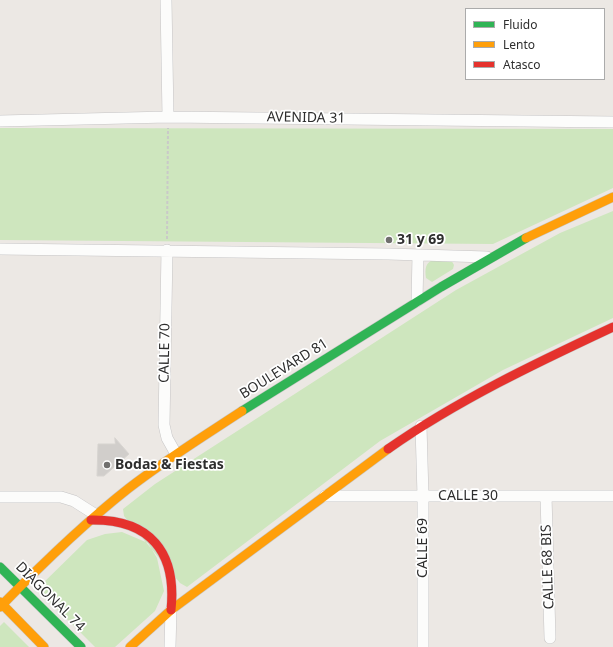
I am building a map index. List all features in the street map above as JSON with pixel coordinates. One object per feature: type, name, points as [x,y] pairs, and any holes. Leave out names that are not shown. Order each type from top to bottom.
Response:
[{"type":"main road","name":"BOULEVARD 81","points":[[1,605],[93,518],[176,454],[417,301],[491,257],[591,206],[613,197]]},
{"type":"main road","points":[[130,647],[171,610],[323,496],[421,426],[537,362],[613,327]]},
{"type":"main road","points":[[93,518],[112,520],[132,526],[149,536],[160,549],[168,563],[173,578],[174,594],[171,610]]},
{"type":"main road","name":"DIAGONAL 74","points":[[0,567],[81,647]]},
{"type":"main road","points":[[1,605],[44,647]]},
{"type":"street","points":[[166,0],[168,117]]},
{"type":"street","name":"AVENIDA 31","points":[[0,121],[168,117],[613,122]]},
{"type":"street","points":[[0,248],[491,257]]},
{"type":"street","name":"CALLE 70","points":[[167,250],[164,425],[167,438],[176,454]]},
{"type":"street","points":[[417,301],[418,255]]},
{"type":"street","name":"CALLE 69","points":[[421,426],[423,496],[423,647]]},
{"type":"street","name":"CALLE 30","points":[[323,496],[613,496]]},
{"type":"street","name":"CALLE 68 BIS","points":[[546,496],[550,638]]},
{"type":"street","points":[[0,497],[61,497],[74,501],[93,518]]},
{"type":"street","points":[[170,647],[171,610]]},
{"type":"path","points":[[167,250],[168,117]]},
{"type":"green space","points":[[0,128],[613,129],[613,188],[493,244],[0,240]]},
{"type":"green space","points":[[613,211],[613,318],[503,370],[380,441],[187,587],[180,583],[124,516],[123,509],[155,484],[456,290],[560,233]]},
{"type":"green space","points":[[450,258],[454,265],[453,269],[432,282],[426,278],[426,267],[428,263],[435,259]]},
{"type":"green space","points":[[122,532],[148,543],[157,558],[164,591],[155,611],[115,647],[95,647],[37,589],[87,540],[105,534]]},
{"type":"green space","points":[[4,622],[29,647],[0,647],[0,626]]},
{"type":"building","name":"Bodas & Fiestas","points":[[115,438],[129,454],[104,476],[97,476],[98,444],[115,444]]},
{"type":"traffic: fast","points":[[242,411],[441,287],[526,238]]},
{"type":"traffic: fast","points":[[0,567],[81,647]]},
{"type":"traffic: slow","points":[[526,238],[613,197]]},
{"type":"traffic: slow","points":[[0,607],[63,545],[129,488],[185,448],[242,411]]},
{"type":"traffic: slow","points":[[130,647],[171,610],[388,449]]},
{"type":"traffic: slow","points":[[0,602],[44,647]]},
{"type":"traffic: jam","points":[[388,449],[442,414],[470,398],[555,354],[613,327]]},
{"type":"traffic: jam","points":[[91,520],[112,521],[129,525],[144,533],[155,543],[164,556],[169,571],[172,589],[171,610]]},
{"type":"place","name":"31 y 69","points":[[389,240]]},
{"type":"place","name":"Bodas & Fiestas","points":[[107,465]]}]
